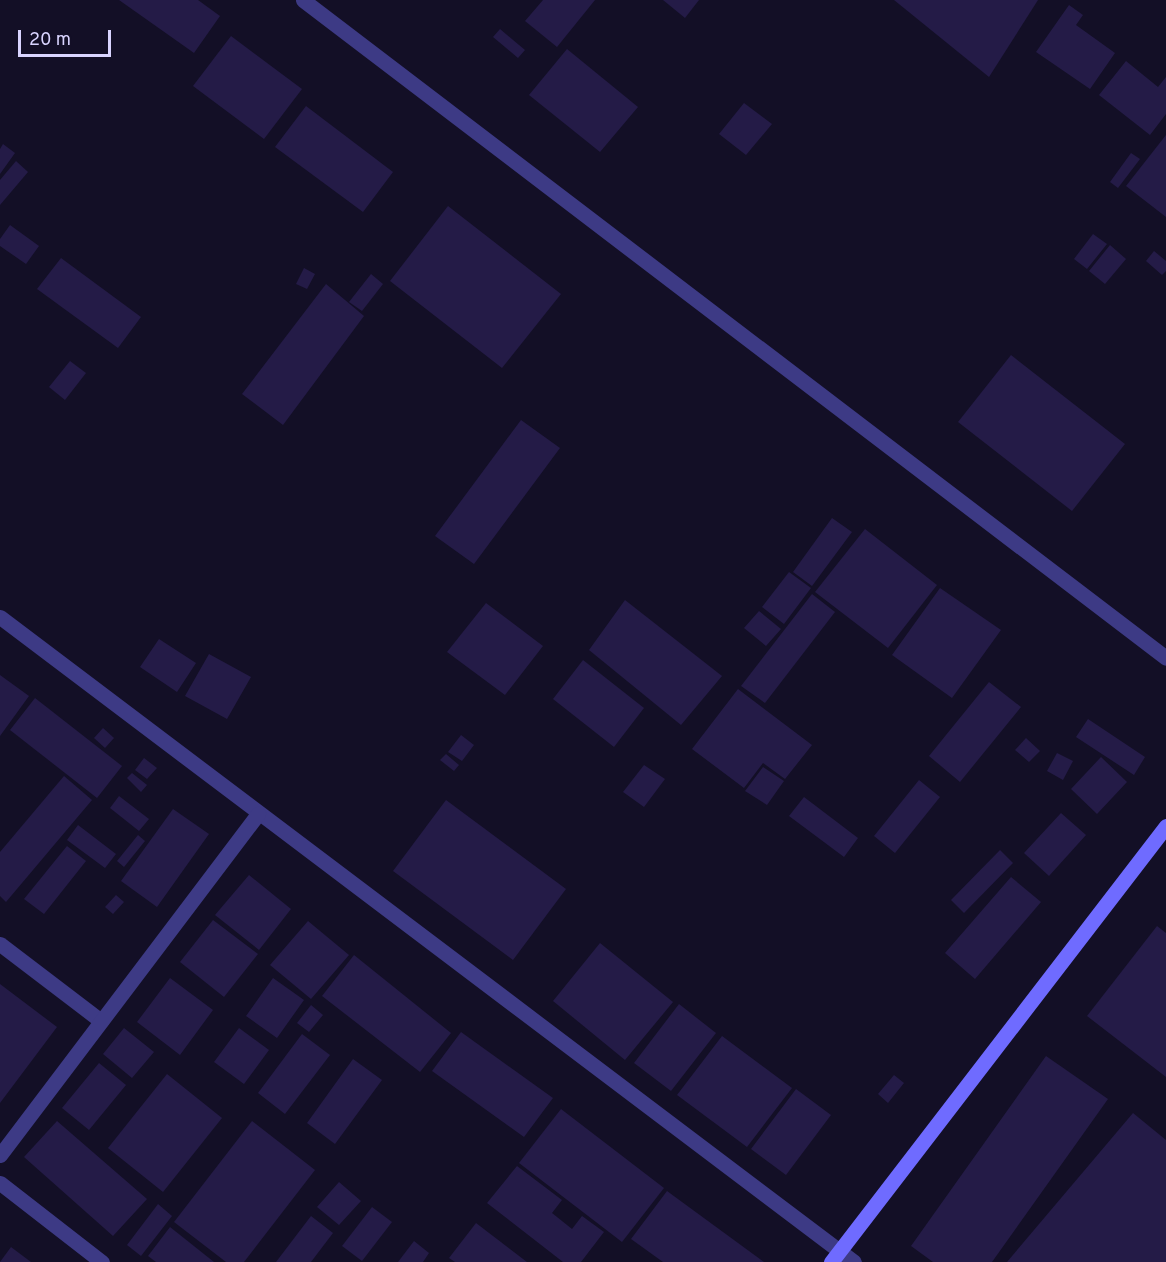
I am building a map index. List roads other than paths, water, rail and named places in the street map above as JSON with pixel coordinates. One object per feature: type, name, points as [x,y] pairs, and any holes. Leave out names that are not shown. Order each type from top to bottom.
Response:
[{"type":"main road","points":[[835,1256],[1166,825]]},
{"type":"street","points":[[303,0],[1166,657]]},
{"type":"street","points":[[0,617],[835,1256],[854,1262]]},
{"type":"street","points":[[0,1155],[258,814]]},
{"type":"street","points":[[0,944],[101,1021]]},
{"type":"street","points":[[0,1183],[102,1262]]}]
